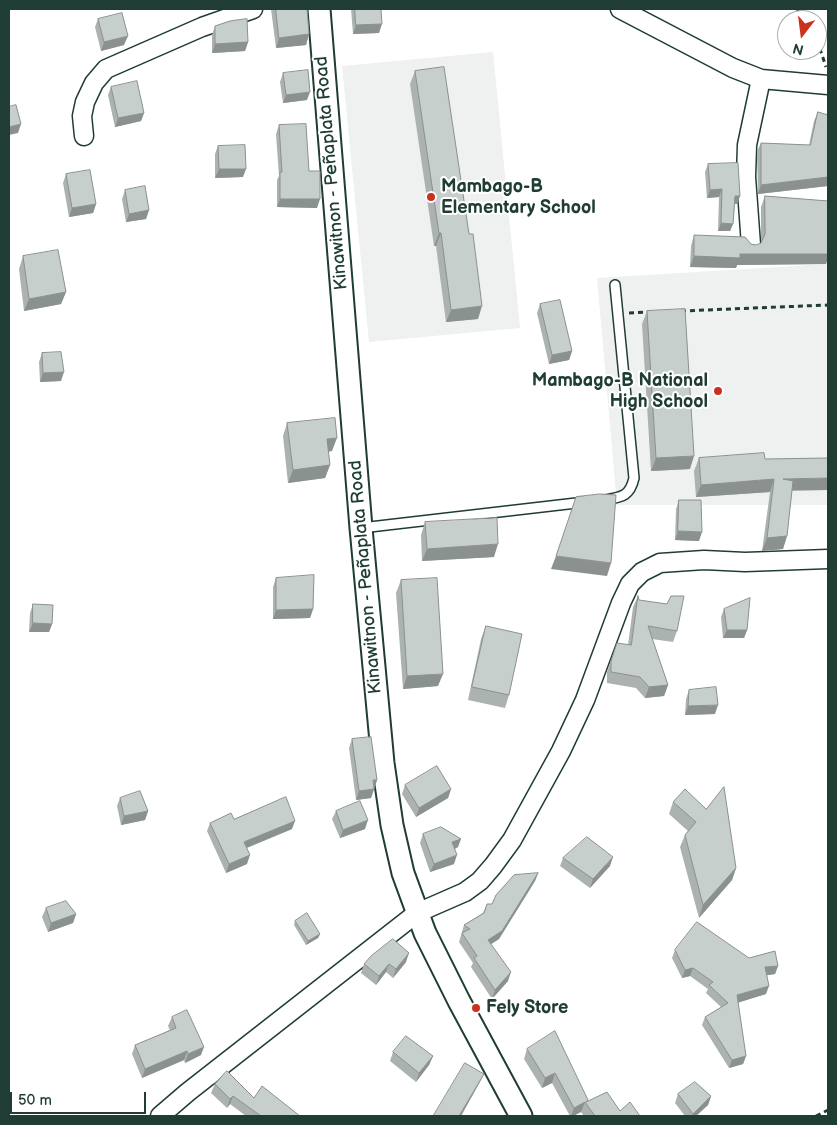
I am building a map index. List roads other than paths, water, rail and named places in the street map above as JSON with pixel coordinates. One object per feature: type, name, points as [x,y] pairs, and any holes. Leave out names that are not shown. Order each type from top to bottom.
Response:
[{"type":"street","points":[[84,136],[82,116],[85,102],[94,83],[106,70],[202,27],[253,9]]},
{"type":"street","name":"Kinawitnon - Peñaplata Road","points":[[319,9],[361,528],[383,763],[392,825],[403,873],[425,933],[522,1116]]},
{"type":"street","points":[[620,9],[733,68],[761,79],[828,85]]},
{"type":"street","points":[[751,245],[746,177],[746,145],[761,79]]},
{"type":"street","points":[[160,1116],[417,913],[465,892],[480,881],[512,840],[561,751],[581,708],[627,590],[630,584],[642,572],[660,564],[704,560],[746,562],[828,559]]},
{"type":"lane","points":[[361,528],[608,499],[622,497],[628,493],[634,478],[615,285]]},
{"type":"place","name":"Mambago-B Elementary School","points":[[431,197]]},
{"type":"place","name":"Mambago-B National High School","points":[[718,391]]},
{"type":"place","name":"Fely Store","points":[[476,1008]]}]
